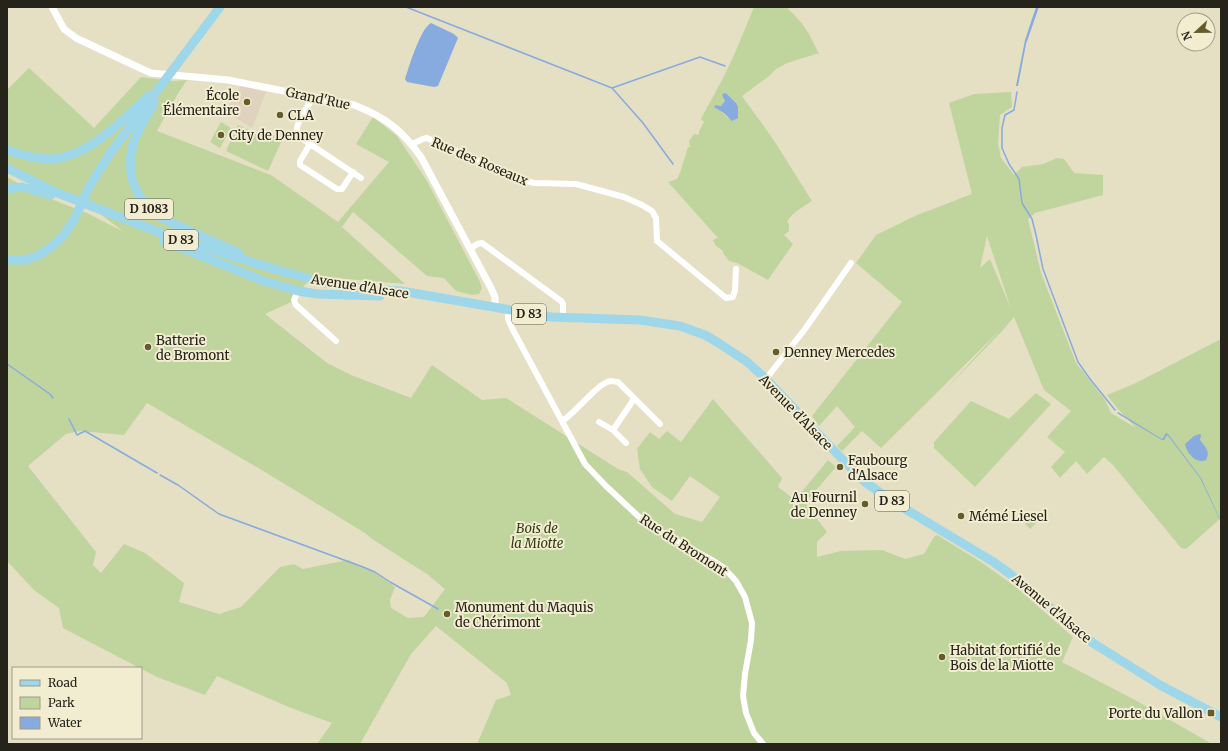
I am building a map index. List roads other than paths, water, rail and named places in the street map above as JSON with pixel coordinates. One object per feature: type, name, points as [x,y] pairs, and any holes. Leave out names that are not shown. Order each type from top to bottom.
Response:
[{"type":"main road","name":"D 1083","points":[[7,259],[24,260],[37,256],[50,248],[63,236],[74,220],[89,187],[111,152],[220,7]]},
{"type":"main road","name":"D 1083","points":[[7,150],[19,154],[47,159],[64,158],[85,149],[103,136],[163,83]]},
{"type":"main road","name":"D 1083","points":[[163,83],[134,143],[130,163],[132,181],[138,196],[148,208],[159,217],[274,269]]},
{"type":"main road","name":"D 83","points":[[7,168],[75,202]]},
{"type":"main road","name":"D 83","points":[[7,174],[53,195],[90,208],[264,281],[298,291]]},
{"type":"main road","points":[[7,189],[22,187],[53,195]]},
{"type":"main road","name":"D 83","points":[[90,208],[174,238],[274,269]]},
{"type":"main road","name":"Avenue d'Alsace","points":[[274,269],[325,283],[377,290],[400,291],[495,308],[563,318],[640,320],[680,326],[704,335],[726,347],[746,361],[766,379],[865,482],[892,501],[992,561],[1009,573],[1093,643],[1160,685],[1221,717]]},
{"type":"main road","name":"Avenue d'Alsace","points":[[298,291],[318,294],[423,296]]},
{"type":"street","name":"Grand'Rue","points":[[52,7],[64,28],[76,38],[142,69],[162,74],[228,80],[314,96],[354,105],[374,112],[396,128],[412,144],[491,288],[495,297],[495,308]]},
{"type":"street","points":[[314,96],[305,109],[296,132],[298,136],[362,178]]},
{"type":"street","name":"Rue des Roseaux","points":[[412,144],[423,138],[427,138],[519,179],[534,184],[576,184],[624,197],[642,205],[652,211],[656,218],[657,242],[726,298],[733,297],[735,290],[736,269]]},
{"type":"street","points":[[310,144],[300,161],[300,165],[337,190],[342,189],[353,172]]},
{"type":"street","points":[[470,250],[477,244],[482,243],[561,301],[563,304],[563,318]]},
{"type":"street","points":[[766,379],[805,329],[851,263]]},
{"type":"street","points":[[298,291],[294,300],[296,305],[336,341]]},
{"type":"street","name":"Rue du Bromont","points":[[508,310],[508,319],[513,330],[586,464],[606,486],[638,516],[656,529],[724,568],[736,581],[745,596],[752,623],[743,696],[750,725],[754,733],[763,744]]},
{"type":"street","points":[[562,421],[603,384],[611,381],[618,382],[660,424]]},
{"type":"street","points":[[613,430],[634,399]]},
{"type":"street","points":[[599,422],[613,430],[626,443]]},
{"type":"water","points":[[1036,7],[1039,7],[1026,44],[1018,86],[1016,86],[1025,40]]},
{"type":"water","points":[[431,23],[454,34],[458,38],[438,86],[434,87],[407,82],[405,79],[419,40]]},
{"type":"water","points":[[724,93],[736,103],[738,107],[738,118],[732,121],[724,113],[714,107],[716,105],[721,106],[725,101],[722,95]]},
{"type":"water","points":[[1118,412],[1162,439],[1166,433],[1168,434],[1201,478],[1221,522],[1200,478],[1169,437],[1167,435],[1164,440],[1162,440],[1120,415],[1117,413]]},
{"type":"water","points":[[1200,434],[1200,440],[1208,452],[1206,460],[1202,461],[1195,459],[1190,455],[1185,444],[1194,436]]},
{"type":"waterway","points":[[406,7],[612,88],[643,123],[673,164]]},
{"type":"waterway","points":[[612,88],[700,57],[725,66]]},
{"type":"waterway","points":[[1017,92],[1014,110],[1005,115],[1002,128],[1002,148],[1009,164],[1019,179],[1022,203],[1032,219],[1043,269],[1078,362],[1115,410]]},
{"type":"waterway","points":[[7,364],[50,394],[53,398]]},
{"type":"waterway","points":[[69,419],[77,435],[85,431],[157,473]]},
{"type":"waterway","points":[[160,475],[178,485],[219,514],[375,572],[438,609]]},
{"type":"place","name":"École Élémentaire","points":[[247,102]]},
{"type":"place","name":"CLA","points":[[280,115]]},
{"type":"place","name":"City de Denney","points":[[221,135]]},
{"type":"place","name":"Batterie de Bromont","points":[[148,347]]},
{"type":"place","name":"Denney Mercedes","points":[[776,352]]},
{"type":"place","name":"Faubourg d'Alsace","points":[[840,467]]},
{"type":"place","name":"Au Fournil de Denney","points":[[865,504]]},
{"type":"place","name":"Mémé Liesel","points":[[961,516]]},
{"type":"place","name":"Monument du Maquis de Chérimont","points":[[447,614]]},
{"type":"place","name":"Habitat fortifié de Bois de la Miotte","points":[[942,657]]},
{"type":"place","name":"Porte du Vallon","points":[[1211,713]]},
{"type":"park label","name":"Bois de la Miotte","points":[[537,536]]}]
